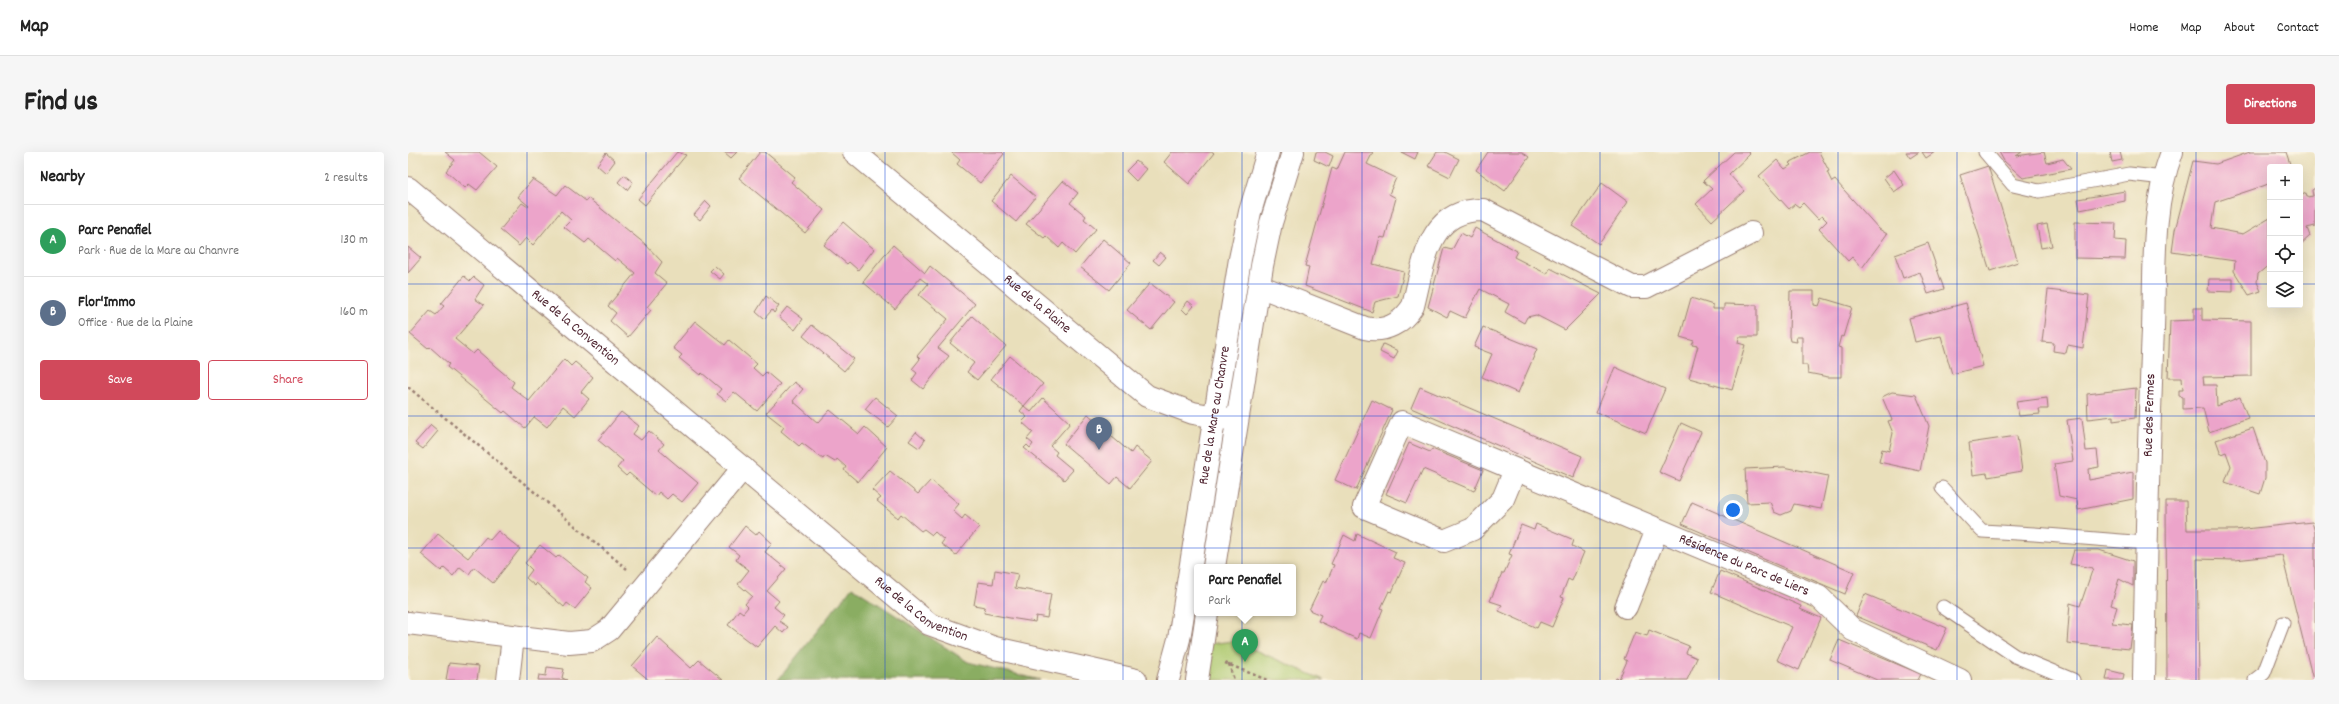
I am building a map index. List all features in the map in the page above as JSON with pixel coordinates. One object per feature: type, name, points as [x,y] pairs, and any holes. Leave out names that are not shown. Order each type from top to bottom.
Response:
[{"type":"street","name":"Rue de la Plaine","points":[[854,152],[1146,396],[1193,413],[1237,421]]},
{"type":"street","name":"Rue de la Mare au Chanvre","points":[[1168,680],[1179,639],[1250,212],[1268,152]]},
{"type":"street","points":[[1284,152],[1281,159],[1284,177]]},
{"type":"street","name":"Rue de la Mare au Chanvre","points":[[1214,564],[1259,286],[1271,223],[1293,152]]},
{"type":"street","name":"Rue des Fermes","points":[[2144,680],[2146,543],[2156,245],[2164,178],[2172,152]]},
{"type":"street","name":"Rue de la Convention","points":[[408,188],[929,624],[995,648],[1136,680]]},
{"type":"street","points":[[1259,286],[1365,328],[1378,329],[1394,325],[1408,314],[1413,306],[1434,234],[1448,220],[1464,212],[1484,210],[1632,287],[1646,287],[1751,233]]},
{"type":"street","name":"Résidence du Parc de Liers","points":[[1515,470],[1503,499],[1473,529],[1444,541],[1364,507],[1402,422],[1819,598],[1853,630],[1960,680]]},
{"type":"street","points":[[408,623],[569,643],[592,641],[609,630],[743,468]]},
{"type":"street","points":[[1626,607],[1657,530]]},
{"type":"street","points":[[1198,671],[1207,616]]},
{"type":"street","points":[[508,680],[513,637]]},
{"type":"lane","points":[[1985,152],[2013,185],[2039,191],[2129,174],[2164,178]]},
{"type":"lane","points":[[1942,488],[1982,531],[2146,543]]},
{"type":"lane","points":[[1943,607],[2015,656],[2073,680]]},
{"type":"lane","points":[[2263,678],[2283,623]]},
{"type":"path","points":[[408,387],[646,584]]},
{"type":"path","points":[[1229,663],[1234,680]]},
{"type":"path","points":[[1198,671],[1229,663],[1267,680]]},
{"type":"green space","points":[[852,587],[968,662],[1040,680],[778,680]]},
{"type":"green space","points":[[1234,641],[1324,680],[1205,680],[1208,644]]},
{"type":"building","points":[[445,152],[479,152],[497,167],[477,190],[469,184],[465,188],[446,171],[455,160]]},
{"type":"building","points":[[677,152],[686,155],[645,205],[638,199]]},
{"type":"building","points":[[724,152],[737,152],[731,158]]},
{"type":"building","points":[[760,152],[765,152],[795,177],[791,182],[824,210],[805,233],[739,178]]},
{"type":"building","points":[[951,152],[1002,152],[1004,154],[980,183],[957,164],[960,160]]},
{"type":"building","points":[[1172,152],[1214,153],[1189,184],[1164,162]]},
{"type":"building","points":[[1316,152],[1325,152],[1333,156],[1329,167],[1314,160]]},
{"type":"building","points":[[1345,152],[1373,152],[1367,164],[1396,178],[1389,194],[1396,198],[1385,238],[1380,237],[1373,264],[1404,272],[1398,296],[1375,302],[1372,312],[1305,286],[1309,267],[1305,266],[1332,168],[1337,170]]},
{"type":"building","points":[[1401,152],[1418,152],[1415,159]]},
{"type":"building","points":[[1437,152],[1445,152],[1459,159],[1450,177],[1428,166]]},
{"type":"building","points":[[1488,152],[1522,152],[1529,157],[1505,191],[1476,170]]},
{"type":"building","points":[[1734,152],[1748,152],[1750,154],[1729,174],[1744,191],[1712,221],[1696,204],[1712,189],[1703,181]]},
{"type":"building","points":[[1810,152],[1819,152],[1829,171],[1827,172],[1832,182],[1835,180],[1879,229],[1887,234],[1862,268],[1852,257],[1848,261],[1819,229],[1827,221],[1822,216],[1818,219],[1803,203],[1799,207],[1795,204],[1789,209],[1759,176],[1777,160],[1785,169],[1791,165],[1789,163]]},
{"type":"building","points":[[1906,152],[1919,152],[1910,158]]},
{"type":"building","points":[[1922,152],[1935,152],[1926,158]]},
{"type":"building","points":[[1999,152],[2022,152],[2016,156],[2044,152],[2047,163],[2063,159],[2071,169],[2023,178],[2004,161]]},
{"type":"building","points":[[2110,152],[2120,152],[2122,160],[2112,162]]},
{"type":"building","points":[[2250,152],[2286,152],[2290,164],[2267,164],[2267,184],[2215,202],[2211,228],[2243,234],[2267,220],[2267,266],[2258,274],[2257,282],[2261,291],[2249,295],[2234,271],[2235,261],[2172,252],[2175,230],[2193,161],[2216,164]]},
{"type":"building","points":[[606,153],[615,161],[606,173],[597,165]]},
{"type":"building","points":[[1136,161],[1146,169],[1136,181],[1126,171]]},
{"type":"building","points":[[1988,166],[2018,262],[1990,271],[1960,175]]},
{"type":"building","points":[[1894,170],[1904,185],[1894,192],[1884,178]]},
{"type":"building","points":[[624,175],[633,182],[627,190],[618,182]]},
{"type":"building","points":[[1011,176],[1036,197],[1016,222],[991,201]]},
{"type":"building","points":[[533,179],[557,195],[565,185],[586,201],[588,198],[645,244],[662,262],[655,273],[667,283],[647,307],[651,310],[628,337],[610,321],[616,313],[608,306],[635,273],[617,258],[615,261],[589,239],[585,243],[564,227],[571,220],[561,211],[533,245],[526,238],[519,246],[500,230],[522,203],[528,207],[529,206],[518,197]]},
{"type":"building","points":[[1063,181],[1078,193],[1070,203],[1086,216],[1084,219],[1096,229],[1075,254],[1063,243],[1059,248],[1046,236],[1044,238],[1026,224]]},
{"type":"building","points":[[1602,183],[1628,202],[1599,244],[1572,226]]},
{"type":"building","points":[[2315,188],[2315,226],[2307,228],[2310,236],[2303,242],[2303,194],[2306,193],[2307,197],[2313,196],[2312,190]]},
{"type":"building","points":[[2125,191],[2125,201],[2080,210],[2078,199]]},
{"type":"building","points":[[706,201],[711,206],[700,220],[694,215]]},
{"type":"building","points":[[843,222],[874,249],[858,270],[849,262],[847,264],[824,245]]},
{"type":"building","points":[[2075,222],[2116,223],[2115,240],[2126,241],[2125,259],[2075,258]]},
{"type":"building","points":[[2047,224],[2052,246],[2041,248],[2037,226]]},
{"type":"building","points":[[1475,228],[1517,251],[1514,257],[1547,274],[1550,268],[1601,294],[1565,330],[1536,315],[1527,317],[1524,323],[1505,312],[1509,304],[1480,289],[1465,318],[1450,311],[1447,317],[1428,307],[1444,248],[1452,250],[1461,233],[1470,238]]},
{"type":"building","points":[[1103,239],[1131,263],[1109,290],[1080,267]]},
{"type":"building","points":[[1928,243],[1944,289],[1928,294],[1920,272],[1903,278],[1895,255]]},
{"type":"building","points":[[893,245],[925,273],[930,266],[975,304],[938,348],[949,356],[923,389],[912,380],[917,373],[912,369],[920,359],[917,356],[948,319],[919,295],[928,284],[920,278],[895,309],[863,282]]},
{"type":"building","points":[[408,247],[421,258],[408,273]]},
{"type":"building","points":[[1160,252],[1166,257],[1159,265],[1153,260]]},
{"type":"building","points":[[715,266],[724,274],[720,279],[710,271]]},
{"type":"building","points":[[464,276],[470,281],[474,277],[484,285],[475,299],[484,305],[455,339],[473,354],[477,350],[514,382],[511,387],[529,401],[564,359],[571,366],[575,362],[593,377],[581,392],[589,399],[575,416],[563,406],[547,427],[534,417],[525,428],[505,411],[503,413],[447,367],[449,364],[430,347],[428,349],[410,334],[430,311],[436,315],[444,306],[441,304]]},
{"type":"building","points":[[2209,279],[2233,279],[2233,292],[2208,291]]},
{"type":"building","points":[[1150,283],[1174,302],[1151,330],[1127,310]]},
{"type":"building","points":[[2048,290],[2089,295],[2083,348],[2068,345],[2066,353],[2053,351],[2054,343],[2042,342]]},
{"type":"building","points":[[1790,291],[1814,291],[1814,305],[1819,306],[1822,298],[1852,307],[1843,337],[1841,336],[1838,347],[1841,348],[1841,377],[1828,377],[1808,373],[1807,365],[1802,365],[1802,337],[1796,337],[1797,342],[1790,341],[1789,336]]},
{"type":"building","points":[[766,296],[779,306],[774,313],[772,310],[764,319],[756,312]]},
{"type":"building","points":[[1691,298],[1713,305],[1713,309],[1724,309],[1724,304],[1757,305],[1757,337],[1739,337],[1738,343],[1745,345],[1732,390],[1689,378],[1698,346],[1692,345],[1694,341],[1680,337]]},
{"type":"building","points":[[1188,301],[1194,306],[1187,314],[1182,309]]},
{"type":"building","points":[[1966,303],[1983,366],[1952,374],[1941,336],[1915,342],[1909,318]]},
{"type":"building","points":[[787,307],[803,319],[795,330],[779,317]]},
{"type":"building","points":[[2194,308],[2202,308],[2202,320],[2251,321],[2251,376],[2203,377],[2204,385],[2216,385],[2217,406],[2240,397],[2248,418],[2209,432],[2203,408],[2183,409],[2183,397],[2179,396],[2179,390],[2183,390],[2182,378],[2168,378],[2170,321],[2194,320]]},
{"type":"building","points":[[972,316],[1006,346],[977,380],[967,372],[974,363],[950,343]]},
{"type":"building","points":[[695,321],[725,345],[729,340],[757,364],[753,368],[762,376],[766,372],[780,384],[757,411],[734,392],[726,401],[717,394],[721,389],[702,373],[700,375],[679,358],[682,355],[673,348]]},
{"type":"building","points":[[812,325],[854,359],[844,371],[803,336]]},
{"type":"building","points":[[1483,327],[1537,349],[1518,393],[1482,377],[1492,354],[1474,347]]},
{"type":"building","points":[[1383,344],[1398,351],[1394,359],[1380,352]]},
{"type":"building","points":[[1010,356],[1043,384],[1024,406],[991,379]]},
{"type":"building","points":[[1615,367],[1665,389],[1646,433],[1596,412]]},
{"type":"building","points":[[794,382],[803,389],[793,401],[818,423],[830,410],[859,434],[865,427],[887,447],[858,482],[844,470],[846,467],[837,459],[835,462],[825,456],[823,459],[802,443],[799,446],[781,431],[784,427],[766,413]]},
{"type":"building","points":[[1420,387],[1582,456],[1573,478],[1411,408]]},
{"type":"building","points":[[2136,388],[2135,418],[2113,421],[2113,416],[2088,419],[2087,394]]},
{"type":"building","points":[[1892,392],[1916,395],[1929,426],[1920,471],[1879,462],[1882,449],[1889,451],[1893,433],[1888,421],[1892,420],[1882,397]]},
{"type":"building","points":[[875,397],[898,416],[888,427],[865,409]]},
{"type":"building","points":[[1043,398],[1070,423],[1050,446],[1057,452],[1055,455],[1073,470],[1064,480],[1024,448],[1027,445],[1030,448],[1033,444],[1027,439],[1033,432],[1022,422],[1027,417],[1020,411],[1024,406],[1031,412]]},
{"type":"building","points":[[2047,398],[2048,409],[2039,409],[2040,414],[2019,416],[2016,402]]},
{"type":"building","points":[[1372,400],[1392,410],[1356,490],[1335,480]]},
{"type":"building","points":[[621,412],[639,426],[633,434],[641,440],[649,431],[664,444],[659,450],[698,483],[682,502],[672,494],[667,499],[659,492],[656,496],[629,473],[626,476],[617,468],[623,461],[598,440]]},
{"type":"building","points":[[1088,414],[1099,424],[1098,425],[1131,453],[1135,447],[1152,461],[1130,488],[1117,477],[1111,484],[1064,444]]},
{"type":"building","points":[[2082,418],[2086,451],[2097,450],[2099,467],[2088,469],[2089,480],[2133,472],[2133,499],[2078,510],[2077,500],[2059,496],[2054,464],[2073,461],[2067,420]]},
{"type":"building","points":[[1681,423],[1701,432],[1679,481],[1659,472]]},
{"type":"building","points":[[431,425],[438,431],[423,449],[415,443]]},
{"type":"building","points":[[2253,428],[2265,463],[2265,478],[2260,494],[2225,482],[2231,466],[2226,452],[2221,454],[2216,440]]},
{"type":"building","points":[[916,432],[925,440],[919,448],[909,441]]},
{"type":"building","points":[[2017,436],[2022,471],[1988,477],[1987,473],[1973,475],[1969,443]]},
{"type":"building","points":[[1409,443],[1430,452],[1432,449],[1483,470],[1474,491],[1423,469],[1407,503],[1386,494]]},
{"type":"building","points":[[1784,467],[1828,476],[1821,509],[1794,504],[1791,511],[1781,515],[1774,512],[1770,502],[1747,503],[1745,469]]},
{"type":"building","points":[[890,471],[918,494],[931,480],[959,504],[953,511],[962,519],[965,515],[979,527],[956,555],[941,544],[944,540],[935,532],[932,535],[924,529],[921,531],[901,514],[898,518],[877,501],[881,498],[872,490]]},
{"type":"building","points":[[2166,501],[2186,501],[2187,530],[2235,530],[2312,522],[2315,532],[2315,680],[2313,680],[2282,555],[2235,560],[2197,559],[2199,680],[2167,680]]},
{"type":"building","points":[[1692,502],[1854,572],[1845,594],[1682,524]]},
{"type":"building","points":[[1536,524],[1574,540],[1572,546],[1584,552],[1572,581],[1568,579],[1561,597],[1564,598],[1552,627],[1540,622],[1537,628],[1499,611],[1502,605],[1490,601],[1502,573],[1504,573],[1512,555],[1509,554],[1521,525],[1534,530]]},
{"type":"building","points":[[745,526],[756,535],[759,531],[772,543],[765,552],[786,569],[767,591],[779,601],[774,607],[784,615],[779,621],[788,627],[783,633],[775,626],[757,647],[728,625],[739,610],[743,613],[748,607],[745,604],[752,596],[738,584],[749,570],[736,560],[739,555],[729,547]]},
{"type":"building","points":[[498,531],[520,549],[493,583],[474,567],[469,574],[460,567],[453,576],[444,568],[441,571],[421,554],[438,534],[468,558],[486,537],[490,540]]},
{"type":"building","points":[[1357,534],[1396,552],[1393,558],[1405,563],[1392,592],[1389,591],[1381,608],[1383,609],[1371,638],[1359,633],[1357,639],[1318,621],[1321,615],[1309,610],[1323,581],[1326,583],[1334,565],[1331,564],[1344,535],[1355,541]]},
{"type":"building","points":[[540,545],[556,558],[559,555],[588,578],[585,582],[592,588],[575,609],[567,603],[564,607],[536,583],[535,586],[526,578],[532,570],[525,563]]},
{"type":"building","points":[[2074,550],[2099,550],[2133,561],[2133,586],[2119,579],[2111,605],[2117,607],[2112,623],[2133,625],[2130,649],[2067,643],[2070,603],[2080,606],[2093,568],[2070,564]]},
{"type":"building","points":[[995,570],[1018,574],[1015,588],[1051,594],[1047,618],[1036,616],[1035,622],[1010,618],[984,613],[985,607],[974,605],[978,582],[993,584]]},
{"type":"building","points":[[1720,571],[1801,606],[1800,609],[1821,618],[1799,670],[1777,660],[1792,627],[1711,592]]},
{"type":"building","points":[[1865,594],[1947,628],[1937,650],[1856,616]]},
{"type":"building","points":[[1649,630],[1689,646],[1686,653],[1697,658],[1687,680],[1615,680],[1616,678],[1619,679],[1627,661],[1624,659],[1635,632],[1647,636]]},
{"type":"building","points":[[657,637],[691,668],[699,660],[723,680],[649,680],[632,666]]},
{"type":"building","points":[[1839,640],[1921,674],[1918,680],[1877,680],[1830,660]]},
{"type":"building","points":[[449,663],[479,666],[477,680],[446,680]]},
{"type":"building","points":[[547,667],[564,669],[562,678],[567,680],[538,680],[539,675],[546,676]]},
{"type":"building","points":[[2108,670],[2124,674],[2123,680],[2106,680]]},
{"type":"place","name":"Flor'Immo","points":[[1099,450]]},
{"type":"place","name":"Parc Penafiel","points":[[1245,662]]}]
